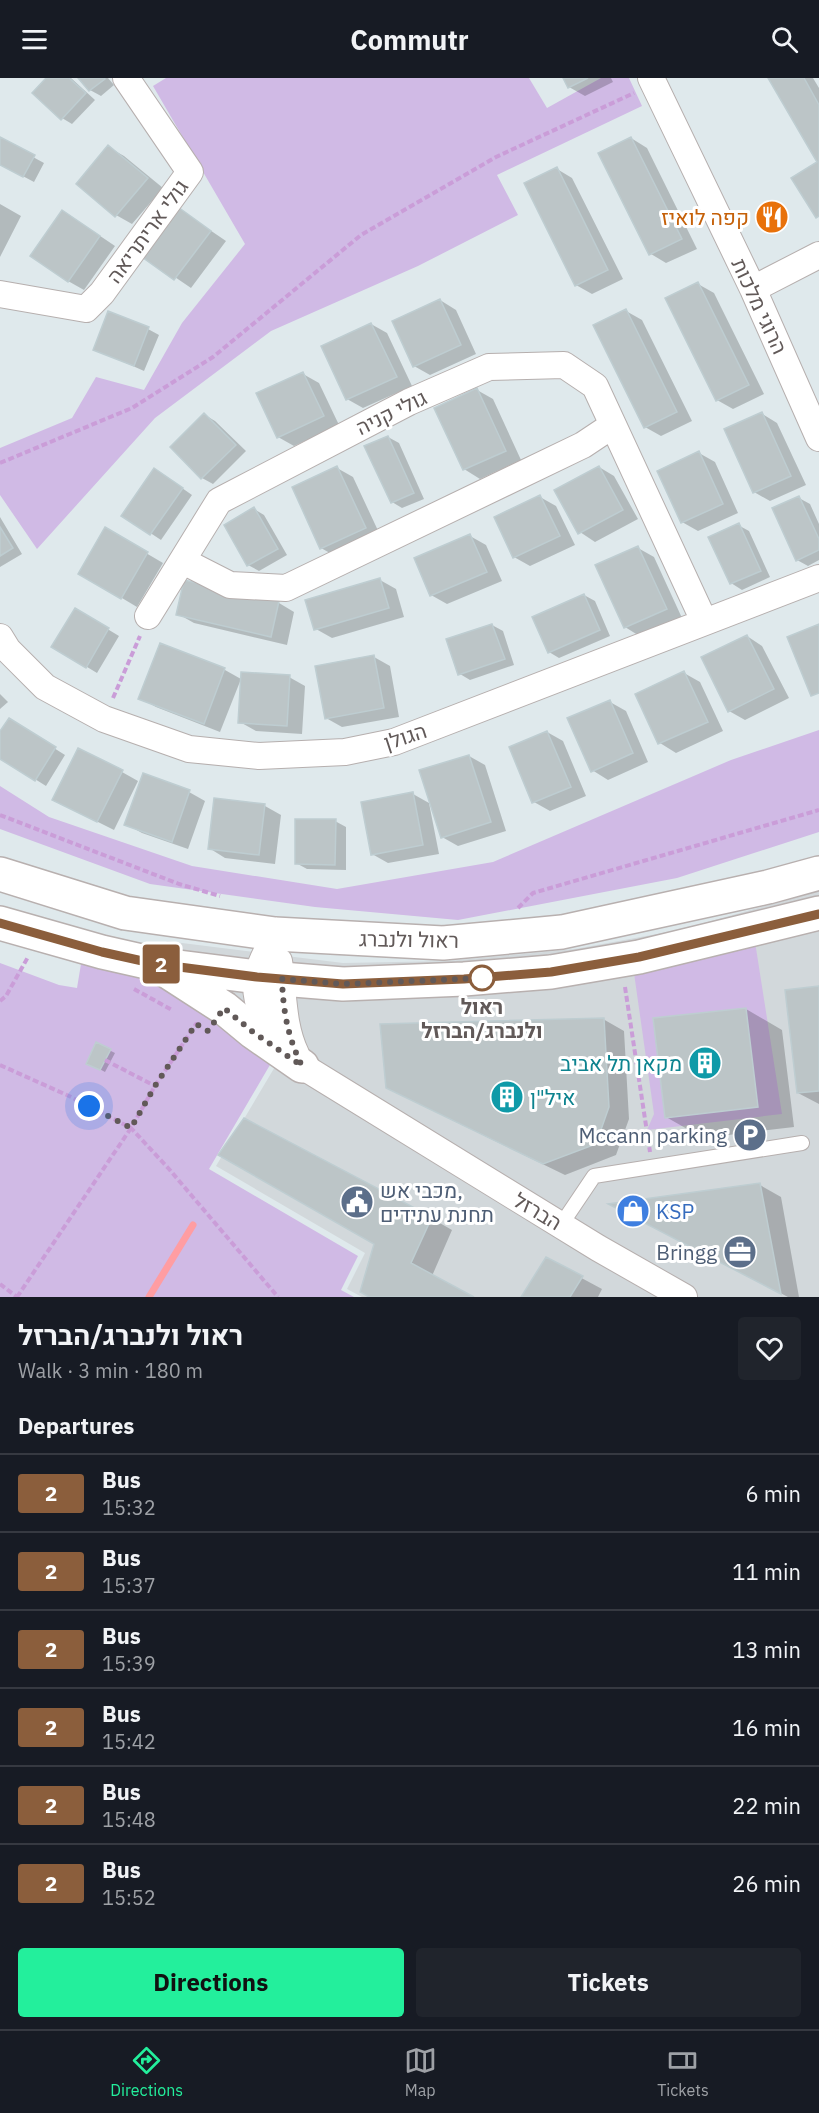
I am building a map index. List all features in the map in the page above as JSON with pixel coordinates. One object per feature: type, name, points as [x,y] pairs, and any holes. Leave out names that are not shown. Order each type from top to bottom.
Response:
[{"type":"street","name":"גולי אריתריאה","points":[[0,294],[86,309],[102,293],[190,172],[126,78]]},
{"type":"street","name":"הרוגי מלכות","points":[[653,81],[753,289],[819,438]]},
{"type":"street","points":[[753,289],[819,255]]},
{"type":"street","name":"גולי קניה","points":[[148,616],[219,501],[409,402],[489,367],[564,365],[595,386],[704,621]]},
{"type":"street","points":[[183,561],[230,585],[286,588],[582,445],[613,425]]},
{"type":"street","name":"הגולן","points":[[0,637],[8,650],[45,687],[104,719],[189,749],[260,756],[345,752],[394,742],[819,578]]},
{"type":"street","name":"ראול ולנברג","points":[[0,874],[125,913],[275,934],[443,943],[562,932],[768,887],[819,873]]},
{"type":"street","name":"ראול ולנברג","points":[[0,923],[102,952],[156,964],[343,984],[464,979],[551,972],[621,960],[819,914]]},
{"type":"street","points":[[275,934],[270,978],[291,1043],[302,1066]]},
{"type":"street","points":[[156,964],[224,1008],[253,1032],[302,1066]]},
{"type":"street","name":"הברזל","points":[[302,1066],[561,1225],[684,1297]]},
{"type":"lane","points":[[561,1225],[594,1176],[802,1143]]},
{"type":"path","points":[[0,463],[132,408],[213,357],[361,235],[496,157],[653,81]]},
{"type":"path","points":[[104,719],[148,616]]},
{"type":"path","points":[[489,938],[533,893],[819,810]]},
{"type":"path","points":[[0,815],[179,884],[225,898]]},
{"type":"path","points":[[0,1001],[6,996],[40,935]]},
{"type":"path","points":[[621,960],[652,1167]]},
{"type":"path","points":[[0,1284],[17,1297],[131,1128],[155,1086],[196,1024],[208,1031],[224,1008]]},
{"type":"path","points":[[105,1060],[155,1086]]},
{"type":"path","points":[[0,1065],[69,1096],[131,1128],[278,1297]]},
{"type":"shaded area","points":[[166,78],[529,78],[547,108],[601,78],[629,78],[642,106],[497,175],[518,215],[418,266],[271,331],[155,418],[37,549],[0,495],[0,448],[72,418],[96,377],[144,390],[182,323],[245,244],[153,86]]},
{"type":"shaded area","points":[[819,730],[819,832],[677,878],[458,920],[315,907],[150,884],[0,829],[0,786],[49,817],[192,866],[337,889],[493,862],[731,760]]},
{"type":"shaded area","points":[[819,891],[819,1297],[362,1297],[347,1289],[365,1253],[216,1166],[279,1060],[166,941],[343,963],[449,961],[575,949],[679,930]]},
{"type":"shaded area","points":[[753,929],[782,1114],[647,1130],[654,1114],[633,966]]},
{"type":"shaded area","points":[[0,963],[59,985],[77,988],[81,964],[183,988],[274,1058],[209,1169],[358,1256],[341,1290],[354,1297],[0,1297]]},
{"type":"building","points":[[46,78],[69,78],[86,93],[61,120],[32,93]]},
{"type":"building","points":[[78,78],[104,78],[105,79],[89,91]]},
{"type":"building","points":[[563,78],[588,78],[568,88]]},
{"type":"building","points":[[768,78],[804,78],[819,105],[819,216],[816,218],[791,178],[817,162]]},
{"type":"building","points":[[0,137],[35,155],[23,177],[0,165]]},
{"type":"building","points":[[631,137],[682,239],[649,255],[598,153]]},
{"type":"building","points":[[108,145],[148,178],[115,217],[76,184]]},
{"type":"building","points":[[557,167],[608,270],[575,286],[524,183]]},
{"type":"building","points":[[178,207],[211,231],[174,280],[142,257]]},
{"type":"building","points":[[62,210],[100,236],[68,282],[30,256]]},
{"type":"building","points":[[698,282],[749,385],[716,401],[665,298]]},
{"type":"building","points":[[440,299],[461,345],[413,367],[392,321]]},
{"type":"building","points":[[626,309],[677,412],[644,428],[593,325]]},
{"type":"building","points":[[108,311],[149,327],[134,366],[93,350]]},
{"type":"building","points":[[371,323],[397,377],[346,400],[321,346]]},
{"type":"building","points":[[303,372],[324,416],[277,438],[256,393]]},
{"type":"building","points":[[477,388],[506,451],[463,470],[434,408]]},
{"type":"building","points":[[762,412],[791,476],[753,493],[724,429]]},
{"type":"building","points":[[204,413],[236,445],[201,479],[170,447]]},
{"type":"building","points":[[388,436],[414,493],[391,503],[364,446]]},
{"type":"building","points":[[699,451],[723,504],[681,523],[657,471]]},
{"type":"building","points":[[337,466],[366,528],[320,549],[292,487]]},
{"type":"building","points":[[599,466],[623,510],[578,534],[554,490]]},
{"type":"building","points":[[154,468],[183,488],[150,535],[121,516]]},
{"type":"building","points":[[540,495],[560,536],[513,558],[494,517]]},
{"type":"building","points":[[799,496],[819,539],[819,550],[796,561],[772,508]]},
{"type":"building","points":[[254,507],[278,549],[247,566],[224,525]]},
{"type":"building","points":[[739,523],[761,571],[730,584],[708,537]]},
{"type":"building","points":[[0,527],[13,548],[0,556]]},
{"type":"building","points":[[105,527],[148,552],[121,599],[78,574]]},
{"type":"building","points":[[470,534],[487,572],[430,596],[414,558]]},
{"type":"building","points":[[638,546],[667,609],[624,628],[595,565]]},
{"type":"building","points":[[380,578],[389,608],[314,630],[305,600]]},
{"type":"building","points":[[184,580],[279,601],[271,637],[176,615]]},
{"type":"building","points":[[584,594],[600,630],[548,653],[532,617]]},
{"type":"building","points":[[75,608],[109,628],[86,668],[51,647]]},
{"type":"building","points":[[492,624],[505,659],[458,675],[446,639]]},
{"type":"building","points":[[819,624],[819,693],[811,696],[787,637]]},
{"type":"building","points":[[747,635],[774,689],[728,712],[701,657]]},
{"type":"building","points":[[160,643],[225,668],[204,724],[138,699]]},
{"type":"building","points":[[374,655],[384,708],[325,719],[315,666]]},
{"type":"building","points":[[684,671],[708,722],[658,744],[635,694]]},
{"type":"building","points":[[241,672],[290,675],[287,726],[238,723]]},
{"type":"building","points":[[610,700],[633,753],[591,772],[567,718]]},
{"type":"building","points":[[9,718],[56,747],[35,781],[0,759],[0,731]]},
{"type":"building","points":[[547,731],[571,787],[532,803],[509,747]]},
{"type":"building","points":[[78,748],[123,770],[97,822],[52,800]]},
{"type":"building","points":[[469,755],[491,822],[441,838],[419,770]]},
{"type":"building","points":[[143,773],[190,790],[172,842],[124,825]]},
{"type":"building","points":[[413,792],[423,845],[371,855],[361,802]]},
{"type":"building","points":[[214,798],[265,804],[259,855],[208,849]]},
{"type":"building","points":[[295,819],[336,819],[335,865],[295,864]]},
{"type":"building","points":[[819,986],[819,1091],[797,1093],[785,990]]},
{"type":"building","name":"מקאן תל אביב","points":[[746,1008],[758,1107],[665,1118],[653,1018]]},
{"type":"building","name":"איל\"ן","points":[[604,1018],[609,1107],[596,1144],[543,1164],[386,1088],[380,1024]]},
{"type":"building","points":[[96,1042],[111,1049],[100,1070],[86,1064]]},
{"type":"building","points":[[244,1118],[432,1217],[411,1263],[474,1297],[369,1297],[360,1292],[374,1244],[218,1155]]},
{"type":"building","points":[[760,1183],[781,1294],[608,1204]]},
{"type":"building","points":[[546,1257],[583,1276],[570,1297],[521,1297]]},
{"type":"waterway","points":[[149,1297],[193,1225]]},
{"type":"bus line","name":"2","points":[[0,923],[102,952],[156,964],[257,977],[343,984],[464,979],[551,972],[639,957],[819,914]]},
{"type":"place","name":"קפה לואיז","points":[[772,217]]},
{"type":"place","name":"ראול ולנברג/הברזל","points":[[482,978]]},
{"type":"place","name":"מקאן תל אביב","points":[[705,1063]]},
{"type":"place","name":"איל\"ן","points":[[507,1097]]},
{"type":"place","name":"Mccann parking","points":[[750,1135]]},
{"type":"place","name":"מכבי אש, תחנת עתידים","points":[[357,1202]]},
{"type":"place","name":"KSP","points":[[633,1211]]},
{"type":"place","name":"Bringg","points":[[740,1252]]},
{"type":"route","points":[[89,1106],[131,1128],[155,1086],[196,1024],[208,1031],[224,1008],[253,1032],[302,1066],[291,1043],[286,1025],[282,979],[343,984],[486,978],[482,978]]}]
